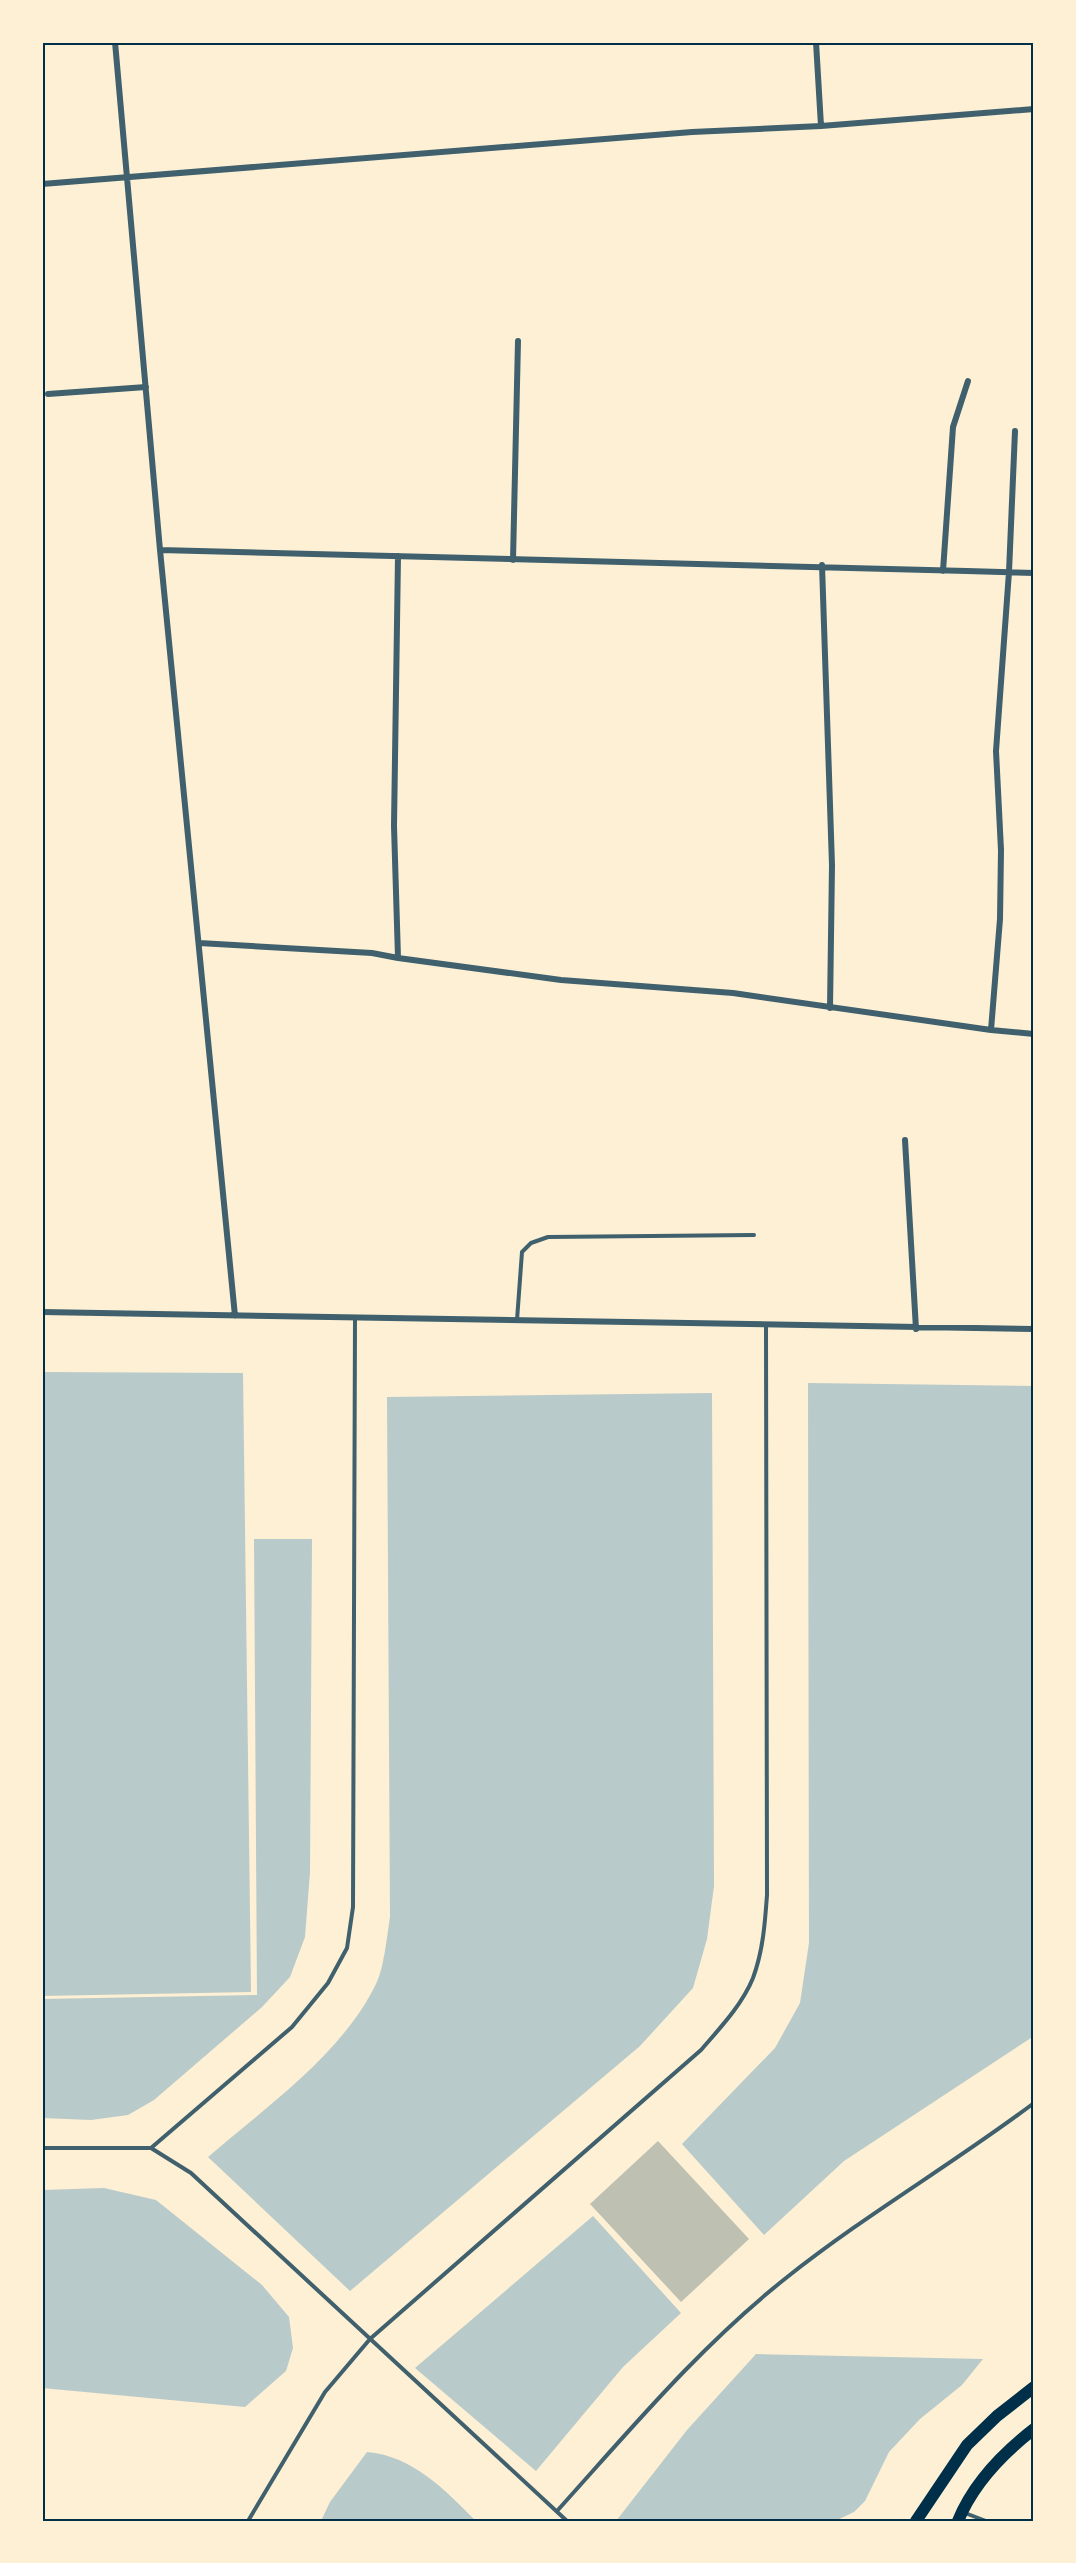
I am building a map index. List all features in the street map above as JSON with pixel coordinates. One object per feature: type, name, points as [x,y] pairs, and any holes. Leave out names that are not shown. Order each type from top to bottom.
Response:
[{"type":"main road","points":[[916,2521],[967,2445],[997,2416],[1034,2387]]},
{"type":"main road","points":[[960,2517],[982,2480],[1013,2446],[1034,2429]]},
{"type":"street","points":[[115,42],[160,550],[235,1316]]},
{"type":"street","points":[[816,42],[821,126]]},
{"type":"street","points":[[42,184],[692,132],[821,126],[1034,108]]},
{"type":"street","points":[[513,560],[518,341]]},
{"type":"street","points":[[943,571],[952,427],[968,381]]},
{"type":"street","points":[[48,394],[146,387]]},
{"type":"street","points":[[991,1030],[1000,919],[1001,850],[996,751],[1009,572],[1015,431]]},
{"type":"street","points":[[160,550],[513,560],[822,565],[1034,573]]},
{"type":"street","points":[[398,556],[394,826],[398,958]]},
{"type":"street","points":[[822,565],[832,865],[830,1008]]},
{"type":"street","points":[[199,943],[372,953],[561,980],[733,993],[991,1030],[1034,1034]]},
{"type":"street","points":[[905,1140],[916,1329]]},
{"type":"street","points":[[42,1312],[916,1329],[1034,1329]]},
{"type":"lane","points":[[517,1320],[522,1252],[531,1243],[539,1240],[548,1237],[754,1235]]},
{"type":"lane","points":[[151,2148],[292,2027],[328,1983],[347,1948],[353,1895],[355,1318]]},
{"type":"lane","points":[[248,2521],[325,2392],[370,2339],[701,2050],[732,2013],[753,1979],[764,1937],[767,1895],[766,1325]]},
{"type":"lane","points":[[557,2511],[671,2385],[740,2317],[786,2278],[842,2237],[1034,2103]]},
{"type":"lane","points":[[42,2148],[151,2148],[191,2173],[567,2521]]},
{"type":"lane","points":[[960,2517],[986,2521]]},
{"type":"shaded area","points":[[42,1372],[243,1373],[251,1992],[42,1996]]},
{"type":"shaded area","points":[[808,1383],[1034,1386],[1034,2036],[844,2161],[764,2235],[682,2144],[775,2048],[800,2003],[809,1943]]},
{"type":"shaded area","points":[[712,1393],[714,1886],[707,1939],[693,1988],[640,2046],[350,2291],[208,2157],[278,2099],[344,2034],[376,1984],[381,1969],[390,1917],[387,1397]]},
{"type":"shaded area","points":[[254,1539],[312,1539],[310,1872],[305,1937],[290,1977],[262,2007],[154,2100],[128,2115],[91,2120],[42,2118],[42,1999],[257,1995]]},
{"type":"shaded area","points":[[104,2188],[156,2200],[262,2285],[289,2317],[293,2348],[286,2371],[245,2407],[42,2388],[42,2190]]},
{"type":"shaded area","points":[[593,2216],[681,2313],[623,2367],[536,2471],[415,2368]]},
{"type":"shaded area","points":[[756,2354],[983,2359],[962,2385],[920,2419],[889,2452],[865,2501],[854,2512],[835,2521],[616,2521],[687,2430]]},
{"type":"shaded area","points":[[367,2452],[384,2455],[414,2467],[440,2487],[476,2521],[321,2521],[330,2502]]},
{"type":"building","points":[[658,2141],[749,2239],[681,2302],[590,2204]]}]
